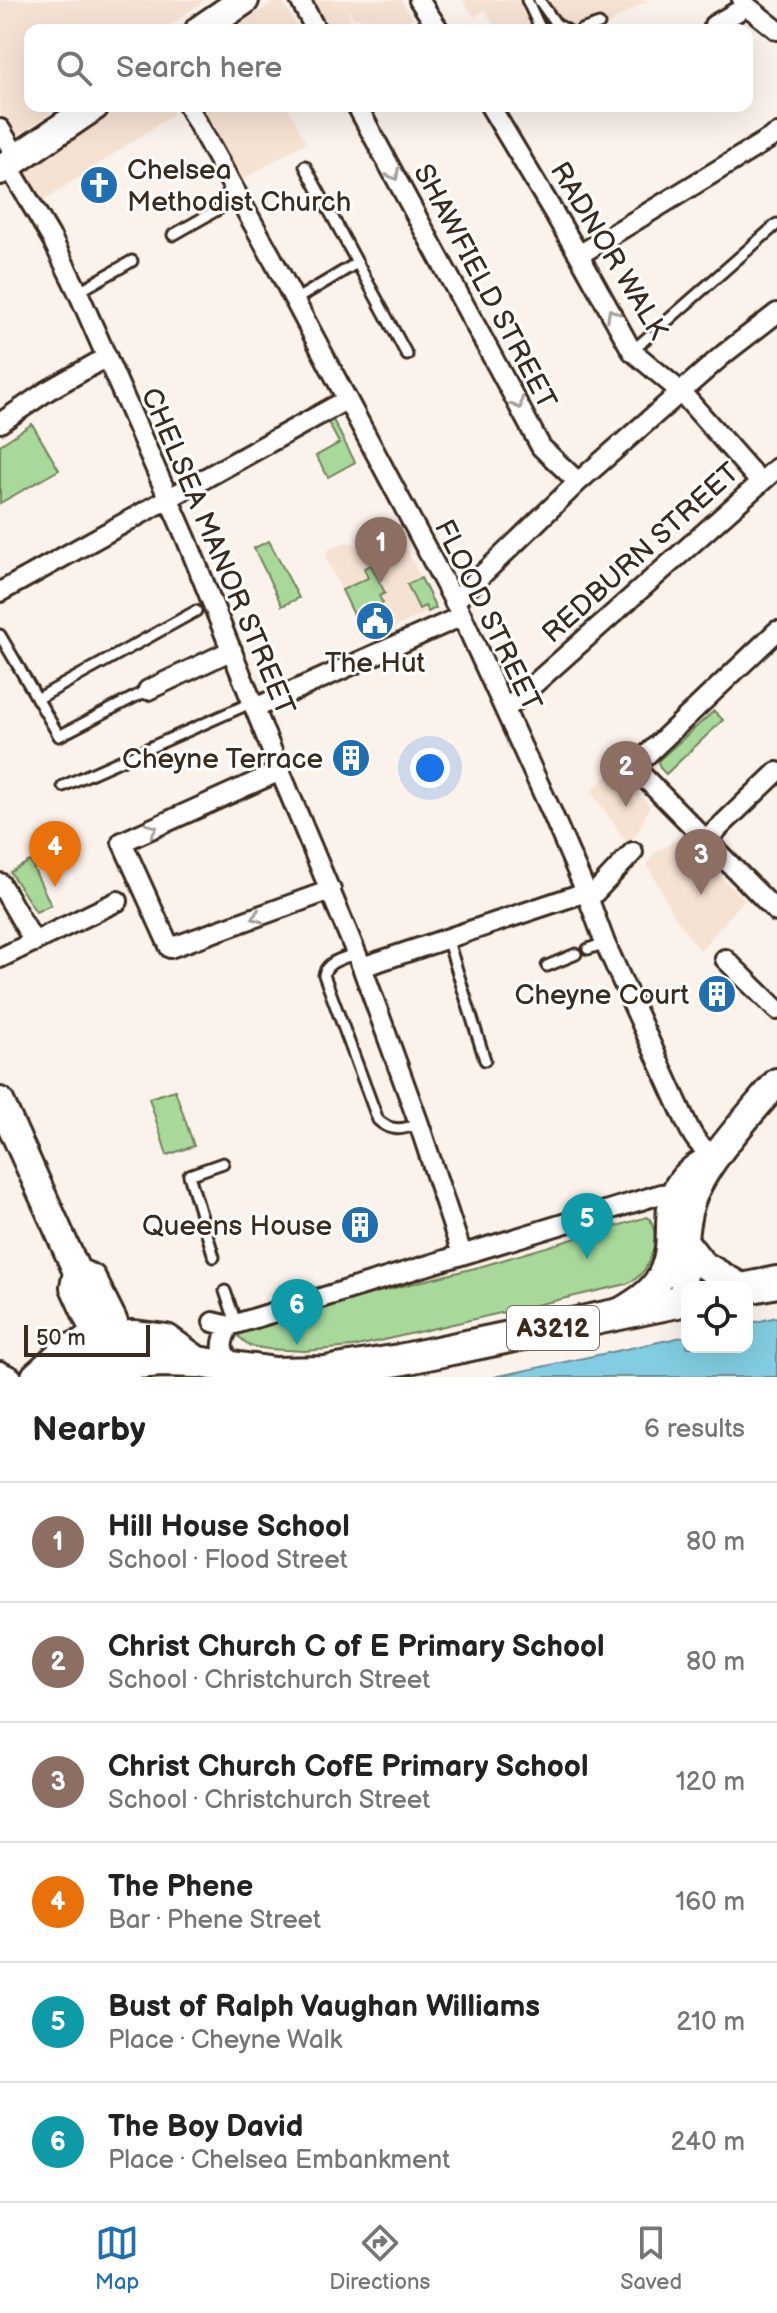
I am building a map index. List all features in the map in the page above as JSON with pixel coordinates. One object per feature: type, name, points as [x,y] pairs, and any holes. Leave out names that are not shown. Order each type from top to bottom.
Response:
[{"type":"highway","points":[[753,1286],[777,1282]]},
{"type":"highway","name":"A3212","points":[[37,1377],[65,1352],[300,1374],[355,1368],[681,1301]]},
{"type":"highway","name":"A3212","points":[[74,1377],[116,1359]]},
{"type":"main road","points":[[209,24],[244,0]]},
{"type":"main road","points":[[9,165],[85,112]]},
{"type":"main road","points":[[615,1314],[650,1291],[662,1273],[683,1196],[777,1082]]},
{"type":"main road","points":[[1,1106],[77,1272],[74,1287],[116,1359]]},
{"type":"main road","points":[[683,1196],[687,1213],[686,1281]]},
{"type":"main road","points":[[685,1242],[702,1264],[733,1281]]},
{"type":"street","points":[[300,0],[313,24]]},
{"type":"street","points":[[419,0],[435,24]]},
{"type":"street","points":[[715,24],[744,3],[777,30]]},
{"type":"street","name":"FLOOD STREET","points":[[191,112],[458,609],[587,895],[597,946],[693,1137],[708,1152],[718,1155]]},
{"type":"street","name":"SHAWFIELD STREET","points":[[360,112],[541,447],[578,482]]},
{"type":"street","name":"RADNOR WALK","points":[[494,112],[632,351],[681,392],[760,482]]},
{"type":"street","name":"CHELSEA MANOR STREET","points":[[0,129],[9,165],[52,239],[78,292],[169,497],[331,890],[419,1124],[462,1254]]},
{"type":"street","points":[[579,255],[777,134]]},
{"type":"street","points":[[254,705],[458,609],[578,482],[724,354],[775,320]]},
{"type":"street","points":[[0,423],[47,391],[107,357]]},
{"type":"street","points":[[0,592],[346,400]]},
{"type":"street","name":"REDBURN STREET","points":[[505,710],[777,468]]},
{"type":"street","points":[[777,631],[634,767],[777,912]]},
{"type":"street","points":[[148,690],[232,650]]},
{"type":"street","points":[[280,771],[122,842],[132,895],[170,948],[331,890]]},
{"type":"street","points":[[706,840],[777,772]]},
{"type":"street","points":[[359,960],[447,938],[587,895],[633,852]]},
{"type":"street","points":[[0,883],[34,942]]},
{"type":"street","points":[[0,958],[132,895]]},
{"type":"street","points":[[725,959],[777,1010]]},
{"type":"street","points":[[240,1369],[227,1359],[222,1348],[226,1324],[661,1194],[683,1196]]},
{"type":"street","points":[[0,1371],[12,1377]]},
{"type":"lane","points":[[527,0],[538,24]]},
{"type":"lane","points":[[539,0],[556,24]]},
{"type":"lane","points":[[305,166],[407,355]]},
{"type":"lane","points":[[173,235],[238,198]]},
{"type":"lane","points":[[667,321],[777,224]]},
{"type":"lane","points":[[78,292],[132,261]]},
{"type":"lane","points":[[294,301],[357,263]]},
{"type":"lane","points":[[632,351],[649,336]]},
{"type":"lane","points":[[37,699],[196,611]]},
{"type":"lane","points":[[0,635],[59,736],[148,690]]},
{"type":"lane","points":[[63,786],[254,705]]},
{"type":"lane","points":[[447,938],[485,1060]]},
{"type":"lane","points":[[547,966],[576,954]]},
{"type":"lane","points":[[359,960],[328,965],[324,975],[378,1120],[394,1129],[419,1124]]},
{"type":"lane","points":[[214,1257],[189,1175],[223,1163]]},
{"type":"lane","points":[[225,1291],[226,1324]]},
{"type":"shaded area","points":[[0,0],[205,0],[171,24],[24,24],[24,112],[51,112],[15,138],[0,113]]},
{"type":"shaded area","points":[[281,0],[296,24],[239,24]]},
{"type":"shaded area","points":[[302,0],[401,0],[413,18],[402,24],[380,24],[375,18],[363,24],[359,17],[354,19],[346,6],[352,24],[316,24]]},
{"type":"shaded area","points":[[462,0],[648,0],[608,24],[493,24],[485,10],[474,17]]},
{"type":"shaded area","points":[[111,112],[174,114],[40,203],[24,171]]},
{"type":"shaded area","points":[[199,112],[290,112],[306,142],[240,181]]},
{"type":"shaded area","points":[[381,534],[392,554],[405,547],[436,608],[366,641],[326,558],[328,550],[347,542],[360,546]]},
{"type":"shaded area","points":[[609,774],[618,782],[624,777],[650,806],[638,832],[628,844],[591,791]]},
{"type":"shaded area","points":[[678,839],[745,899],[700,951],[675,917],[647,864],[655,853]]},
{"type":"green space","points":[[333,420],[355,462],[328,477],[316,456],[339,443],[328,422]]},
{"type":"green space","points":[[32,424],[59,470],[0,503],[0,445]]},
{"type":"green space","points":[[269,541],[299,598],[282,606],[254,548]]},
{"type":"green space","points":[[371,565],[385,593],[379,596],[383,603],[355,617],[342,590],[368,578],[364,568]]},
{"type":"green space","points":[[421,578],[436,608],[428,612],[425,606],[419,609],[407,584]]},
{"type":"green space","points":[[714,711],[723,720],[666,774],[658,761]]},
{"type":"green space","points":[[30,861],[51,905],[36,912],[10,872]]},
{"type":"green space","points":[[175,1090],[194,1146],[167,1155],[149,1098]]},
{"type":"green space","points":[[647,1217],[653,1228],[654,1247],[642,1273],[627,1284],[353,1347],[304,1351],[268,1349],[250,1346],[239,1337],[242,1326],[479,1267]]},
{"type":"water","points":[[777,1317],[777,1377],[494,1377],[681,1337],[681,1353],[753,1353],[753,1323]]},
{"type":"place","name":"Chelsea Methodist Church","points":[[99,185]]},
{"type":"place","name":"Hill House School","points":[[381,583]]},
{"type":"place","name":"The Hut","points":[[375,621]]},
{"type":"place","name":"Cheyne Terrace","points":[[351,758]]},
{"type":"place","name":"Christ Church C of E Primary School","points":[[626,807]]},
{"type":"place","name":"The Phene","points":[[55,887]]},
{"type":"place","name":"Christ Church CofE Primary School","points":[[701,895]]},
{"type":"place","name":"Cheyne Court","points":[[717,994]]},
{"type":"place","name":"Queens House","points":[[360,1225]]},
{"type":"place","name":"Bust of Ralph Vaughan Williams","points":[[587,1259]]},
{"type":"place","name":"The Boy David","points":[[297,1345]]}]
